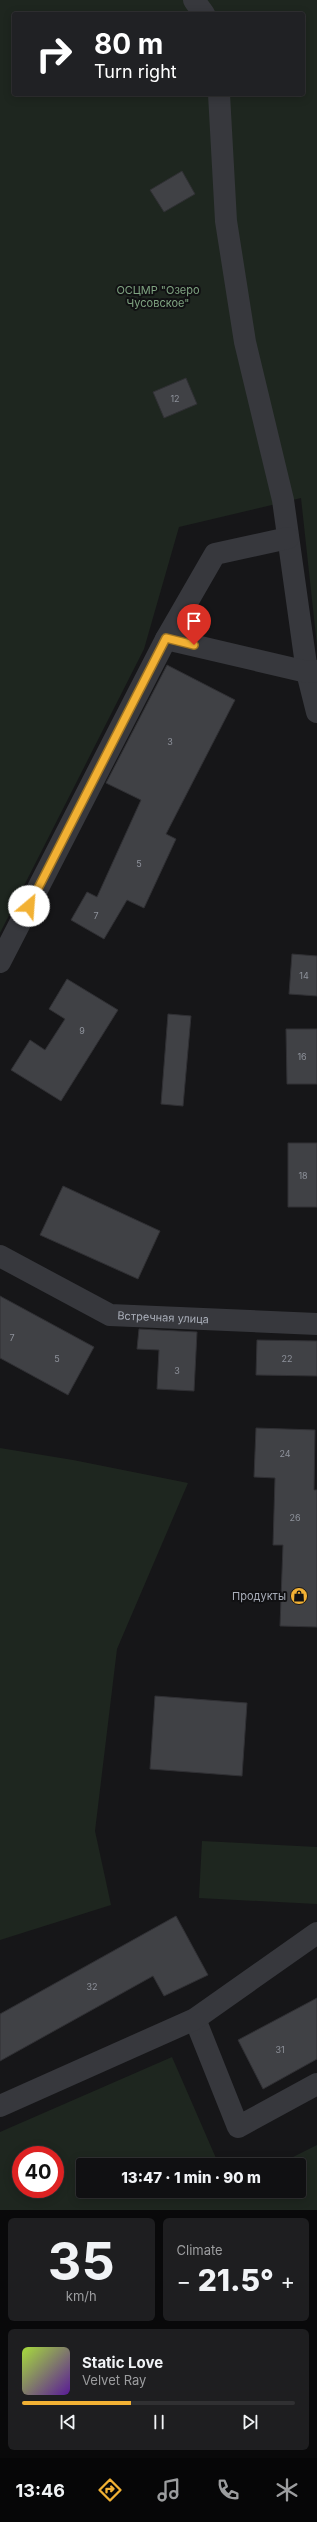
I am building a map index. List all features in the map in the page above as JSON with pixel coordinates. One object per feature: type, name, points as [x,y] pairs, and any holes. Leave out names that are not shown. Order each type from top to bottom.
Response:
[{"type":"street","points":[[194,0],[203,12]]},
{"type":"street","points":[[212,0],[214,12]]},
{"type":"street","points":[[219,96],[226,221],[245,342],[283,500],[288,538],[312,671],[317,712]]},
{"type":"street","points":[[0,962],[166,638],[215,554],[288,538]]},
{"type":"street","points":[[166,638],[312,671]]},
{"type":"street","name":"Встречная улица","points":[[0,1256],[110,1316],[317,1324]]},
{"type":"street","points":[[0,2106],[195,2019],[317,1933]]},
{"type":"street","points":[[195,2019],[238,2128],[317,2084]]},
{"type":"green space","name":"ОСЦМР \"Озеро Чусовское\"","points":[[0,0],[317,0],[317,646],[301,498],[179,527],[144,649],[0,933]]},
{"type":"green space","points":[[0,1448],[73,1460],[188,1483],[117,1649],[95,1831],[111,1905],[0,1940]]},
{"type":"green space","points":[[202,1841],[317,1847],[317,1904],[199,1898]]},
{"type":"green space","points":[[172,2057],[216,2158],[76,2158],[76,2198],[306,2198],[306,2158],[291,2158],[317,2145],[317,2210],[0,2210],[0,2132]]},
{"type":"building","points":[[182,171],[195,194],[164,212],[150,190]]},
{"type":"building","points":[[186,378],[197,404],[164,418],[153,392]]},
{"type":"building","points":[[167,665],[235,700],[166,834],[176,839],[144,908],[127,900],[104,939],[71,920],[87,892],[97,897],[141,800],[106,783]]},
{"type":"building","points":[[292,954],[317,956],[317,996],[289,994]]},
{"type":"building","points":[[67,979],[118,1010],[61,1101],[11,1070],[30,1040],[45,1050],[65,1019],[49,1009]]},
{"type":"building","points":[[168,1014],[191,1016],[183,1106],[161,1104]]},
{"type":"building","points":[[286,1029],[317,1029],[317,1084],[287,1084]]},
{"type":"building","points":[[288,1143],[317,1143],[317,1207],[288,1207]]},
{"type":"building","points":[[63,1186],[160,1231],[138,1279],[40,1235]]},
{"type":"building","points":[[0,1296],[94,1347],[68,1395],[0,1358]]},
{"type":"building","points":[[139,1329],[197,1332],[194,1391],[157,1389],[159,1350],[137,1349]]},
{"type":"building","points":[[257,1340],[317,1341],[317,1376],[256,1375]]},
{"type":"building","points":[[256,1428],[315,1430],[314,1490],[317,1490],[317,1627],[280,1626],[283,1545],[273,1545],[275,1478],[254,1477]]},
{"type":"building","points":[[155,1696],[247,1703],[242,1776],[150,1769]]},
{"type":"building","points":[[176,1916],[208,1975],[164,1996],[153,1976],[0,2061],[0,2014]]},
{"type":"building","points":[[317,1998],[317,2059],[263,2089],[238,2040]]},
{"type":"place","name":"Продукты","points":[[299,1596]]},
{"type":"route","points":[[29,906],[166,638],[194,645]]}]
